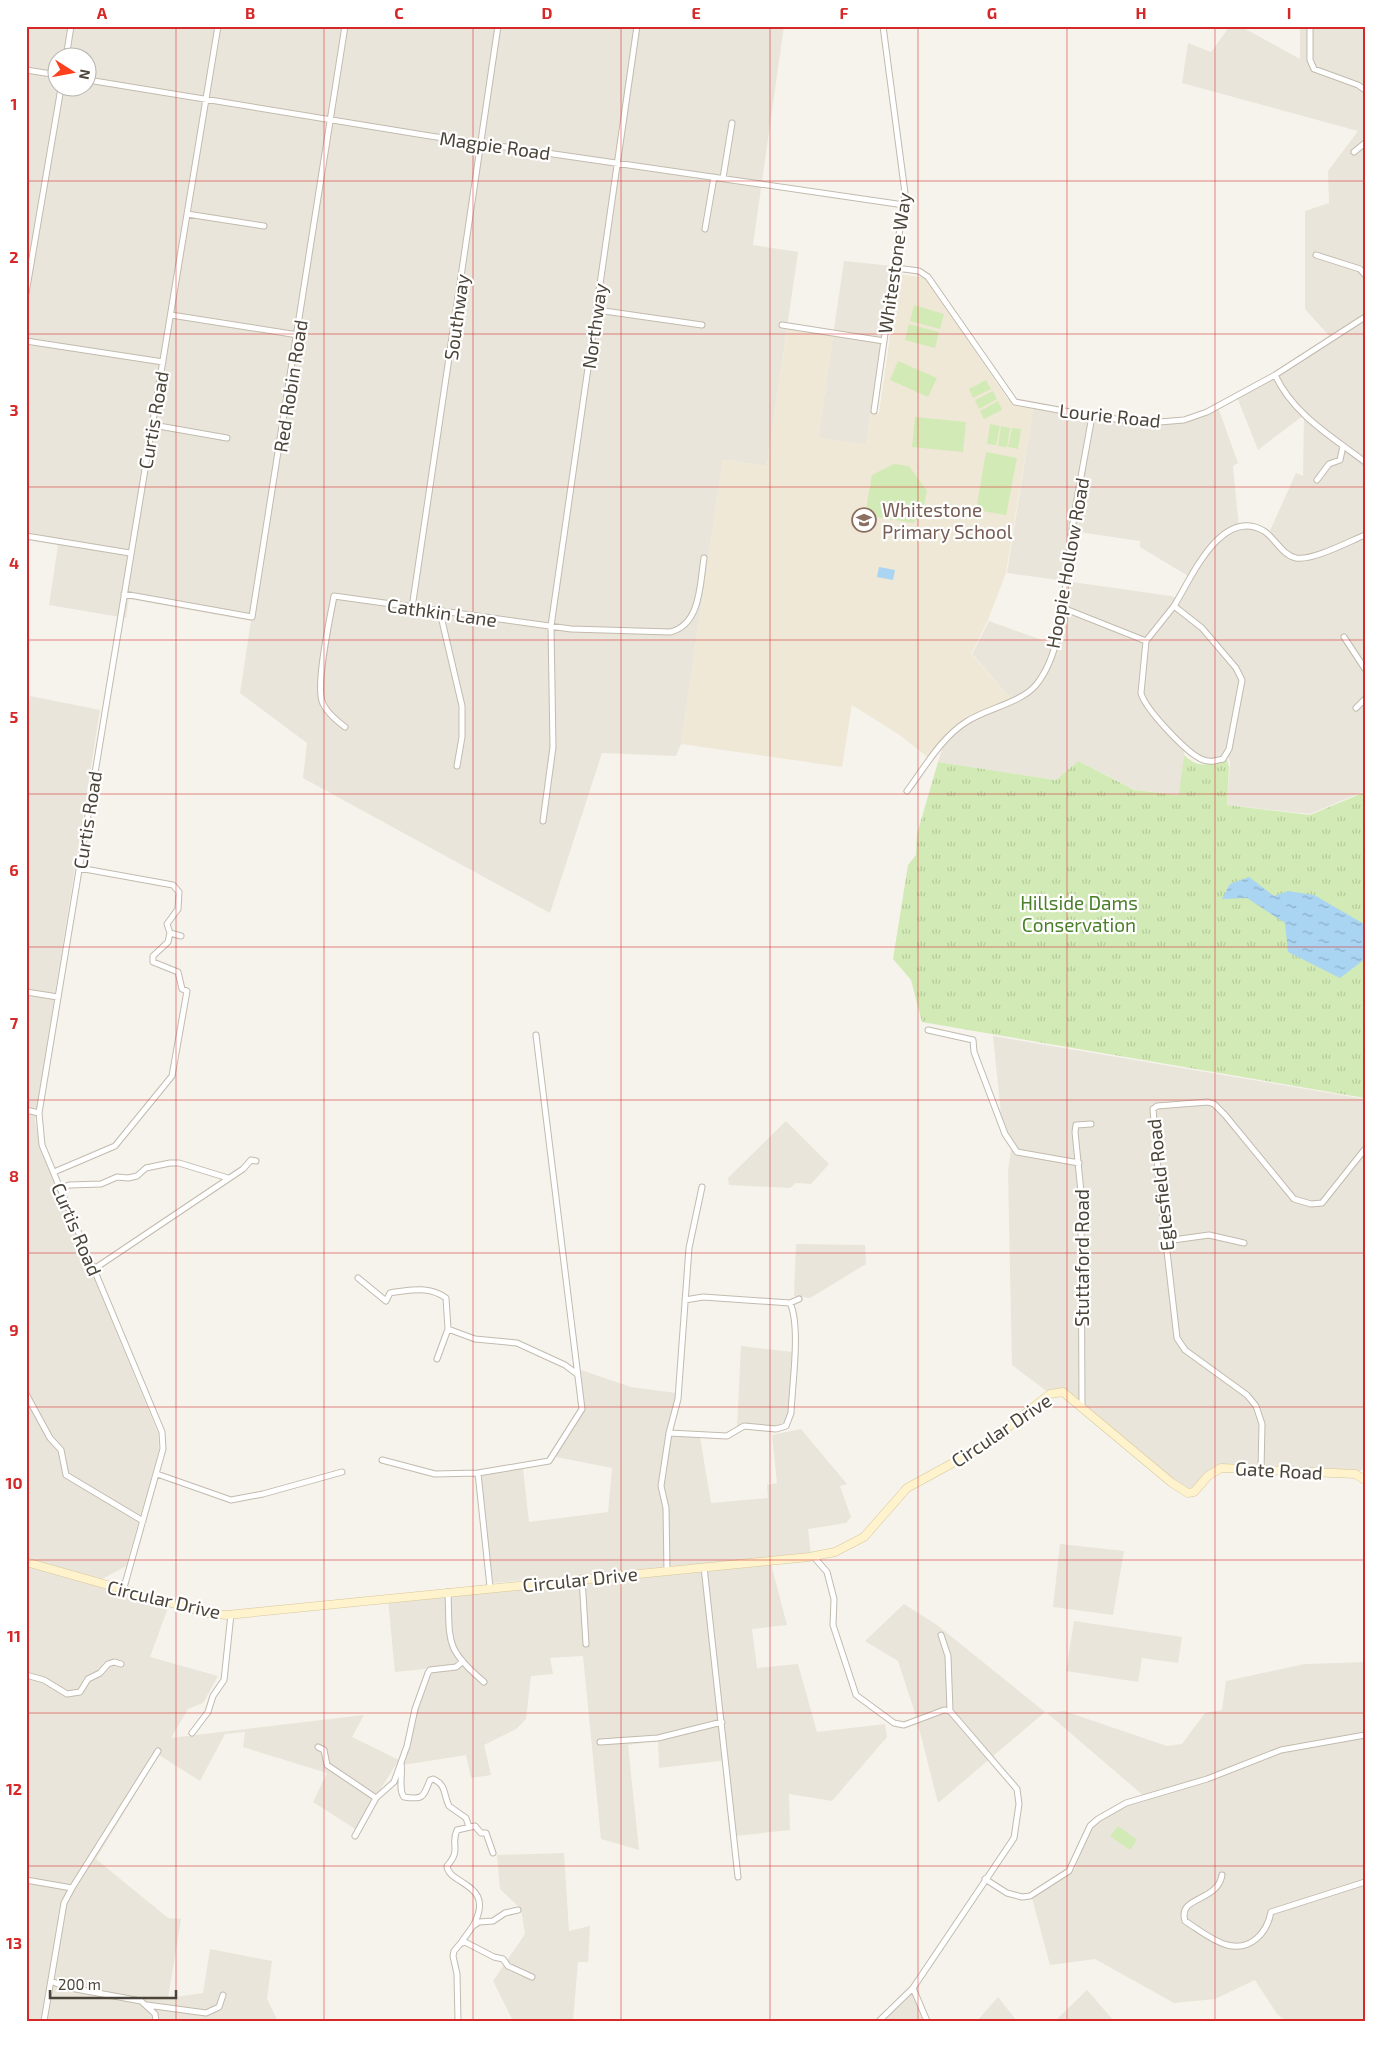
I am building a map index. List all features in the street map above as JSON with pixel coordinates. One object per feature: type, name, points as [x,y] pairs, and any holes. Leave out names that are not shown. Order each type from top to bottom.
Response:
[{"type":"street","points":[[68,48],[71,26]]},
{"type":"street","name":"Curtis Road","points":[[123,1591],[157,1474],[163,1449],[162,1432],[42,1144],[38,1113],[218,26]]},
{"type":"street","name":"Red Robin Road","points":[[124,594],[252,617],[346,26]]},
{"type":"street","name":"Southway","points":[[412,608],[498,26]]},
{"type":"street","name":"Northway","points":[[543,821],[553,747],[551,626],[637,26]]},
{"type":"street","name":"Whitestone Way","points":[[874,411],[904,205],[904,171],[883,26]]},
{"type":"street","points":[[1310,26],[1310,60],[1314,69],[1358,85],[1365,90]]},
{"type":"street","points":[[26,70],[48,73]]},
{"type":"street","name":"Magpie Road","points":[[98,82],[481,143],[904,205]]},
{"type":"street","points":[[26,293],[59,98]]},
{"type":"street","points":[[723,178],[732,123]]},
{"type":"street","points":[[1354,152],[1365,143]]},
{"type":"street","points":[[705,228],[714,177]]},
{"type":"street","points":[[187,214],[264,226]]},
{"type":"street","points":[[1316,255],[1360,269],[1365,276]]},
{"type":"street","name":"Lourie Road","points":[[896,268],[919,271],[928,277],[1015,402],[1092,416],[1147,423],[1184,420],[1207,412],[1275,375],[1365,318]]},
{"type":"street","points":[[597,310],[702,325]]},
{"type":"street","points":[[171,315],[298,335]]},
{"type":"street","points":[[782,325],[884,341]]},
{"type":"street","points":[[26,340],[163,362]]},
{"type":"street","points":[[1275,375],[1280,387],[1300,412],[1365,462]]},
{"type":"street","name":"Hoopie Hollow Road","points":[[907,791],[945,740],[956,729],[976,716],[1018,698],[1036,685],[1052,654],[1063,608],[1071,535],[1092,416]]},
{"type":"street","points":[[153,425],[226,438]]},
{"type":"street","points":[[1317,480],[1329,464],[1340,460],[1343,446]]},
{"type":"street","points":[[1174,606],[1202,628],[1240,674],[1242,686],[1227,755],[1223,759],[1214,762],[1196,756],[1167,728],[1145,701],[1141,693],[1141,683],[1146,641],[1174,606],[1211,546],[1227,532],[1238,527],[1252,527],[1266,532],[1286,552],[1295,558],[1308,557],[1365,536]]},
{"type":"street","points":[[26,536],[130,553]]},
{"type":"street","name":"Cathkin Lane","points":[[345,727],[324,706],[322,697],[324,654],[334,596],[551,626],[610,632],[670,632],[677,630],[688,622],[694,614],[704,558]]},
{"type":"street","points":[[1063,608],[1146,641]]},
{"type":"street","points":[[440,612],[462,706],[462,737],[457,766]]},
{"type":"street","points":[[1344,637],[1365,669]]},
{"type":"street","points":[[1356,708],[1365,699]]},
{"type":"street","points":[[54,1172],[115,1146],[172,1076],[187,991],[182,988],[178,972],[157,966],[153,962],[153,956],[168,942],[170,933],[167,924],[178,909],[179,892],[177,888],[79,868]]},
{"type":"street","points":[[170,933],[181,936]]},
{"type":"street","points":[[26,992],[58,997]]},
{"type":"street","points":[[928,1030],[973,1040],[974,1052],[1005,1134],[1018,1152],[1080,1163]]},
{"type":"street","points":[[382,1460],[435,1474],[478,1474],[549,1461],[582,1409],[536,1035]]},
{"type":"street","name":"Eglesfield Road","points":[[1261,1469],[1262,1424],[1256,1406],[1247,1395],[1178,1342],[1152,1117],[1153,1109],[1157,1106],[1208,1102],[1214,1104],[1294,1199],[1318,1205],[1322,1203],[1365,1149]]},
{"type":"street","points":[[26,1110],[38,1113]]},
{"type":"street","name":"Stuttaford Road","points":[[1082,1406],[1080,1163],[1075,1132],[1076,1125],[1091,1124]]},
{"type":"street","points":[[94,1269],[228,1178],[251,1160],[256,1162]]},
{"type":"street","points":[[61,1188],[69,1184],[101,1184],[117,1177],[137,1176],[146,1168],[170,1163],[179,1163],[228,1178]]},
{"type":"street","points":[[668,1570],[666,1508],[662,1486],[669,1433],[678,1399],[690,1248],[702,1188]]},
{"type":"street","points":[[1166,1241],[1209,1236],[1244,1243]]},
{"type":"street","points":[[358,1278],[386,1301],[390,1293],[426,1289],[437,1291],[446,1298],[448,1329],[437,1359]]},
{"type":"street","points":[[686,1300],[703,1297],[790,1303],[798,1298]]},
{"type":"street","points":[[669,1433],[727,1436],[744,1426],[776,1429],[786,1426],[791,1414],[795,1327],[793,1310],[790,1303]]},
{"type":"street","points":[[448,1329],[474,1340],[517,1343],[565,1365],[577,1374]]},
{"type":"street","name":"Circular Drive","points":[[26,1562],[123,1591],[207,1613],[231,1614],[813,1556],[835,1552],[864,1537],[907,1488],[984,1446],[1050,1394],[1063,1392],[1082,1406]]},
{"type":"street","points":[[26,1394],[50,1438],[61,1450],[66,1475],[143,1521]]},
{"type":"street","name":"Gate Road","points":[[1082,1406],[1172,1483],[1188,1493],[1194,1492],[1208,1476],[1221,1468],[1355,1474],[1365,1480]]},
{"type":"street","points":[[157,1474],[230,1500],[263,1494],[342,1472]]},
{"type":"street","points":[[478,1474],[490,1587]]},
{"type":"street","points":[[813,1556],[827,1572],[834,1599],[833,1625],[856,1695],[894,1723],[904,1725],[944,1710],[950,1710]]},
{"type":"street","points":[[704,1567],[738,1877]]},
{"type":"street","points":[[582,1578],[586,1644]]},
{"type":"street","points":[[448,1592],[450,1643],[461,1663],[484,1682]]},
{"type":"street","points":[[192,1733],[208,1712],[213,1696],[224,1680],[231,1614]]},
{"type":"street","points":[[879,2021],[913,1988],[1016,1834],[1019,1796],[1015,1785],[950,1710],[948,1656],[941,1635]]},
{"type":"street","points":[[26,1675],[44,1680],[67,1694],[80,1692],[88,1679],[100,1673],[108,1664],[114,1662],[121,1664]]},
{"type":"street","points":[[355,1836],[376,1798],[389,1789],[401,1763],[408,1746],[415,1709],[428,1673],[430,1670],[456,1667],[461,1663]]},
{"type":"street","points":[[600,1742],[658,1738],[722,1722]]},
{"type":"street","points":[[986,1879],[1014,1896],[1030,1896],[1069,1871],[1090,1826],[1098,1819],[1126,1803],[1193,1784],[1293,1747],[1365,1735]]},
{"type":"street","points":[[318,1747],[324,1750],[328,1765],[376,1798]]},
{"type":"street","points":[[44,2021],[64,1903],[158,1751]]},
{"type":"street","points":[[401,1763],[403,1775],[401,1790],[404,1797],[418,1799],[422,1797],[430,1780],[433,1778],[440,1782],[446,1791],[449,1806],[466,1818],[469,1827]]},
{"type":"street","points":[[458,2021],[456,1974],[453,1956],[454,1951],[473,1926],[480,1911],[480,1902],[472,1888],[451,1875],[448,1870],[447,1866],[453,1861],[456,1853],[455,1834],[457,1830],[475,1826],[481,1833],[486,1833],[493,1853]]},
{"type":"street","points":[[1222,1875],[1221,1883],[1216,1890],[1209,1895],[1193,1900],[1187,1907],[1184,1916],[1185,1921],[1227,1945],[1252,1942],[1261,1936],[1267,1928],[1272,1912],[1365,1882]]},
{"type":"street","points":[[26,1880],[72,1888]]},
{"type":"street","points":[[473,1926],[479,1922],[494,1921],[505,1913],[518,1910]]},
{"type":"street","points":[[460,1944],[465,1942],[494,1957],[502,1959],[508,1966],[532,1977]]},
{"type":"street","points":[[51,1981],[65,1987],[141,2002],[147,2005],[206,2013],[219,2007],[223,1995]]},
{"type":"street","points":[[913,1988],[927,2021]]},
{"type":"street","points":[[147,2005],[155,2014],[156,2021]]},
{"type":"shaded area","points":[[26,26],[784,26],[753,245],[798,252],[767,466],[723,460],[681,744],[676,756],[602,753],[550,913],[303,778],[307,743],[240,693],[251,621],[129,599],[126,618],[49,605],[58,545],[26,540]]},
{"type":"shaded area","points":[[1230,26],[1240,26],[1300,59],[1300,26],[1365,26],[1365,791],[1310,814],[1227,805],[1230,762],[1227,755],[1223,758],[1209,761],[1185,746],[1180,795],[1136,790],[1078,761],[1056,780],[938,762],[945,740],[956,729],[1012,700],[972,654],[989,621],[1053,644],[1065,581],[1007,573],[1033,408],[1094,418],[1173,422],[1218,407],[1238,463],[1233,466],[1239,528],[1252,527],[1268,535],[1296,473],[1303,476],[1304,415],[1258,450],[1237,397],[1331,338],[1305,309],[1305,211],[1329,203],[1328,171],[1358,131],[1182,83],[1188,43],[1211,52]],"holes":[[[1071,531],[1140,541],[1140,547],[1193,579],[1180,599],[1171,596],[1065,581]]]},
{"type":"shaded area","points":[[844,261],[893,266],[866,445],[818,438]]},
{"type":"shaded area","name":"Whitestone Primary School","points":[[899,274],[925,278],[1007,398],[1017,405],[1033,408],[1006,573],[988,620],[971,654],[1012,700],[965,721],[930,759],[901,736],[852,705],[842,767],[681,744],[723,460],[767,466],[787,329],[833,336],[818,438],[866,445],[871,412],[879,413]]},
{"type":"shaded area","points":[[30,696],[100,710],[35,1120],[40,1147],[158,1433],[159,1450],[126,1566],[102,1579],[26,1558],[26,722]]},
{"type":"shaded area","points":[[993,1036],[1365,1099],[1365,1468],[1358,1472],[1221,1467],[1188,1492],[1063,1391],[1049,1393],[1012,1365],[1008,1172],[1012,1142],[1002,1125]]},
{"type":"shaded area","points":[[786,1121],[829,1164],[811,1184],[796,1183],[790,1188],[729,1185],[728,1178]]},
{"type":"shaded area","points":[[796,1244],[865,1245],[866,1264],[810,1298],[794,1296]]},
{"type":"shaded area","points":[[741,1346],[792,1352],[789,1415],[783,1425],[777,1427],[743,1424],[737,1427]]},
{"type":"shaded area","points":[[581,1370],[631,1387],[676,1393],[666,1436],[700,1437],[711,1503],[768,1498],[767,1485],[777,1483],[772,1435],[801,1429],[847,1484],[840,1486],[851,1517],[846,1523],[808,1529],[811,1554],[493,1583],[481,1476],[523,1468],[529,1522],[608,1512],[612,1468],[556,1457],[584,1410]]},
{"type":"shaded area","points":[[1060,1544],[1124,1551],[1113,1615],[1053,1607]]},
{"type":"shaded area","points":[[771,1564],[787,1625],[752,1629],[757,1668],[798,1664],[817,1732],[885,1724],[887,1737],[832,1801],[789,1794],[790,1830],[736,1836],[728,1760],[659,1768],[658,1741],[628,1745],[639,1850],[601,1839],[583,1656],[550,1658],[553,1674],[531,1676],[526,1719],[516,1729],[484,1745],[491,1775],[471,1778],[466,1755],[403,1765],[410,1747],[417,1713],[434,1668],[395,1672],[388,1600]]},
{"type":"shaded area","points":[[26,1566],[169,1605],[150,1657],[218,1676],[203,1703],[188,1709],[171,1738],[364,1715],[352,1737],[399,1760],[355,1829],[313,1802],[327,1773],[243,1747],[245,1732],[225,1734],[200,1781],[159,1755],[96,1859],[168,1918],[181,1919],[168,1998],[203,1993],[210,1949],[272,1961],[267,1999],[278,2021],[26,2021]]},
{"type":"shaded area","points":[[904,1604],[937,1625],[1045,1712],[938,1803],[916,1716],[898,1661],[865,1641]]},
{"type":"shaded area","points":[[1074,1621],[1182,1637],[1178,1663],[1142,1658],[1138,1682],[1066,1671]]},
{"type":"shaded area","points":[[1365,1662],[1365,2021],[1286,2021],[1277,2014],[1255,1980],[1215,1999],[1174,2003],[1095,1959],[1050,1965],[1032,1898],[1075,1869],[1086,1839],[1093,1827],[1110,1814],[1145,1797],[1047,1713],[1064,1711],[1167,1746],[1182,1744],[1205,1713],[1222,1710],[1226,1681],[1305,1664]]},
{"type":"shaded area","points":[[564,1853],[569,1931],[590,1926],[588,1962],[578,1962],[573,2021],[513,2021],[493,1981],[525,1934],[521,1909],[500,1889],[497,1855]]},
{"type":"shaded area","points":[[1087,1990],[1114,2021],[1055,2021]]},
{"type":"shaded area","points":[[913,1991],[926,2021],[882,2021]]},
{"type":"shaded area","points":[[998,1997],[1017,2021],[977,2021]]},
{"type":"green space","points":[[914,305],[944,314],[940,329],[910,321]]},
{"type":"green space","points":[[909,324],[939,332],[935,348],[905,340]]},
{"type":"green space","points":[[898,361],[937,378],[928,397],[890,380]]},
{"type":"green space","points":[[986,380],[991,389],[973,398],[969,389]]},
{"type":"green space","points":[[993,391],[997,399],[979,409],[975,400]]},
{"type":"green space","points":[[998,401],[1002,410],[984,419],[980,411]]},
{"type":"green space","points":[[915,417],[966,422],[963,452],[912,447]]},
{"type":"green space","points":[[990,424],[1000,426],[996,445],[987,444]]},
{"type":"green space","points":[[1001,426],[1010,428],[1007,447],[998,446]]},
{"type":"green space","points":[[1012,428],[1021,429],[1018,449],[1008,447]]},
{"type":"green space","points":[[986,452],[1017,458],[1006,515],[976,510]]},
{"type":"green space","points":[[894,464],[909,466],[927,491],[922,514],[913,523],[865,515],[872,475]]},
{"type":"green space","name":"Hillside Dams Conservation","points":[[1184,755],[1189,760],[1200,764],[1210,764],[1227,759],[1229,767],[1227,805],[1310,815],[1365,792],[1365,1098],[922,1022],[911,980],[893,959],[908,865],[916,855],[917,834],[938,762],[1056,780],[1078,761],[1135,790],[1179,795]]},
{"type":"green space","points":[[1118,1826],[1137,1840],[1130,1850],[1110,1836]]},
{"type":"water","points":[[879,567],[895,570],[893,580],[877,577]]},
{"type":"water","points":[[1249,877],[1274,896],[1288,891],[1314,895],[1364,924],[1365,959],[1340,978],[1288,952],[1285,923],[1247,898],[1222,899],[1230,884]]},
{"type":"place","name":"Whitestone Primary School","points":[[864,520]]}]
